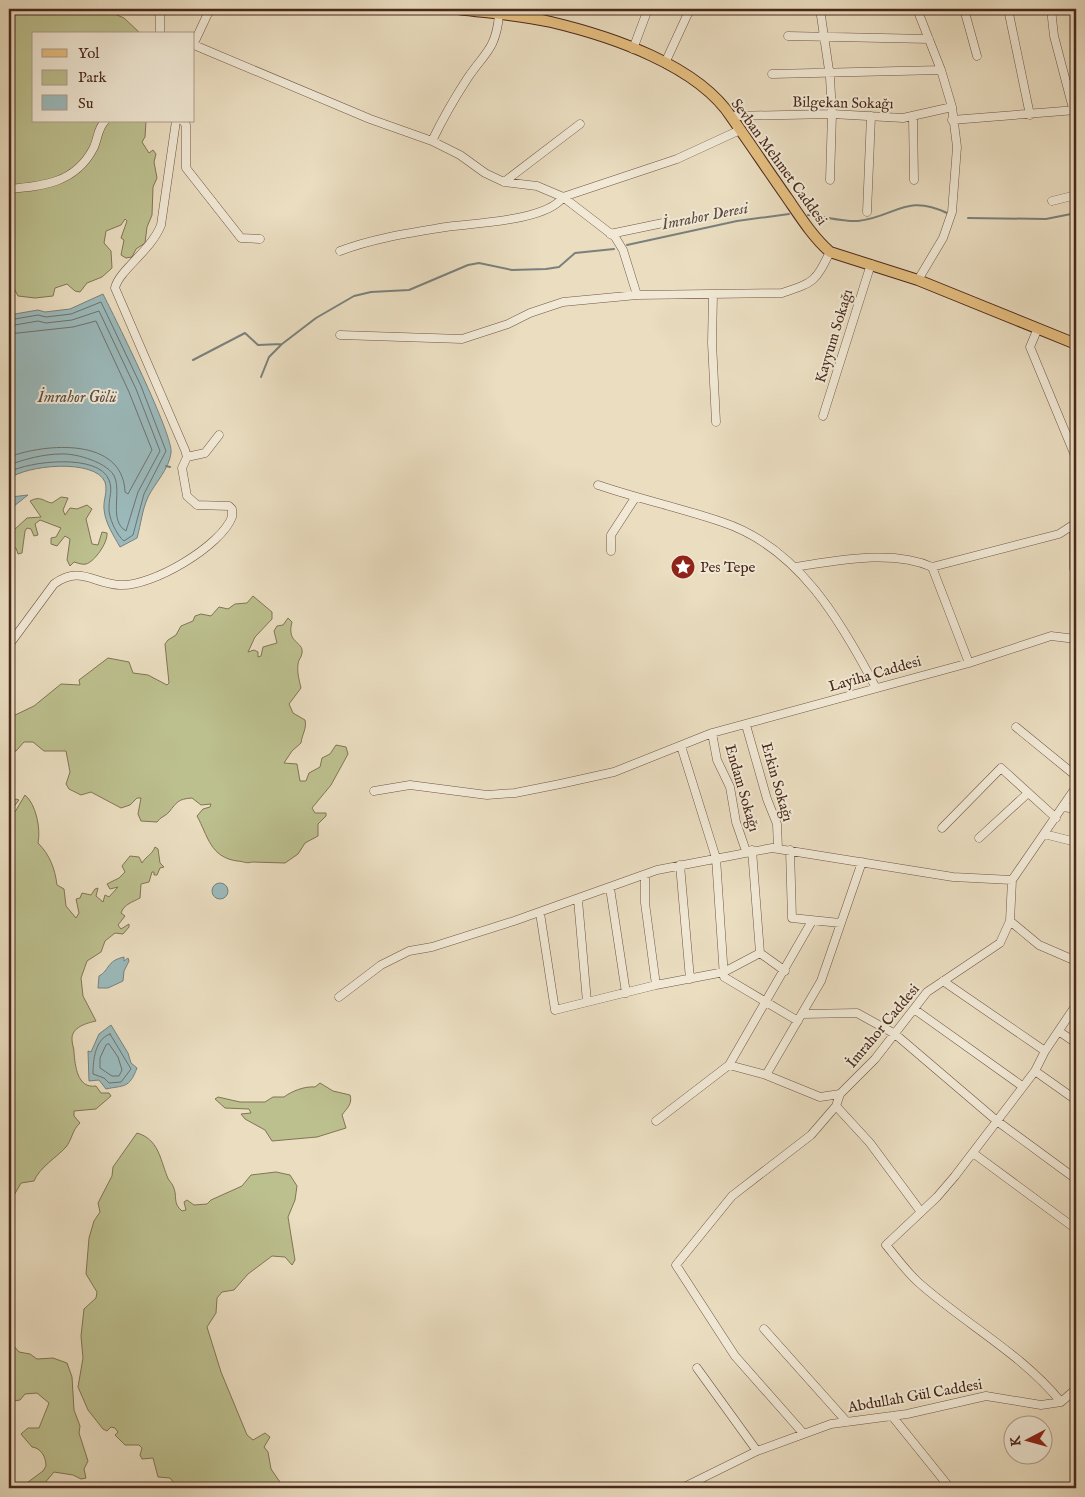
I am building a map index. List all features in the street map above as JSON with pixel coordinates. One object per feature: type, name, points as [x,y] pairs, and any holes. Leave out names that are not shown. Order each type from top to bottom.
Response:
[{"type":"main road","name":"Sevban Mehmet Caddesi","points":[[458,9],[484,11],[499,15],[551,22],[614,40],[688,76],[731,116],[814,236],[830,252],[918,280],[1076,344]]},
{"type":"street","points":[[160,9],[160,32]]},
{"type":"street","points":[[195,42],[210,9]]},
{"type":"street","points":[[633,49],[648,9]]},
{"type":"street","points":[[664,63],[690,9]]},
{"type":"street","points":[[820,9],[829,71],[832,114],[830,180]]},
{"type":"street","points":[[916,9],[941,70],[952,107],[952,120],[957,148],[952,212],[943,238],[918,280]]},
{"type":"street","points":[[964,9],[977,56]]},
{"type":"street","points":[[1008,9],[1030,115]]},
{"type":"street","points":[[1051,9],[1054,36],[1075,110],[1076,120]]},
{"type":"street","points":[[432,141],[459,90],[487,55],[498,31],[499,15]]},
{"type":"street","points":[[788,36],[929,39]]},
{"type":"street","points":[[195,44],[370,120],[432,141],[460,154],[485,173],[504,182],[537,186],[563,197],[610,234],[623,250],[637,295]]},
{"type":"street","points":[[772,74],[829,71],[941,70]]},
{"type":"street","name":"Bilgekan Sokağı","points":[[731,116],[832,114],[913,117],[952,107]]},
{"type":"street","points":[[952,120],[1075,110]]},
{"type":"street","points":[[867,212],[871,116]]},
{"type":"street","points":[[913,117],[914,180]]},
{"type":"street","points":[[9,189],[50,184],[75,172],[94,147],[98,130],[104,122]]},
{"type":"street","points":[[9,645],[50,589],[64,577],[72,575],[121,586],[158,576],[215,540],[230,523],[232,509],[224,504],[197,504],[192,502],[187,496],[183,484],[182,468],[187,457],[183,442],[115,288],[118,279],[152,243],[161,225],[176,122]]},
{"type":"street","points":[[184,122],[186,168],[241,238],[260,239]]},
{"type":"street","points":[[504,182],[580,124]]},
{"type":"street","points":[[340,251],[391,237],[461,225],[491,224],[548,208],[559,202],[563,197],[677,159],[740,130]]},
{"type":"street","points":[[1052,201],[1076,195]]},
{"type":"street","points":[[610,234],[663,222]]},
{"type":"street","points":[[340,335],[462,339],[508,324],[530,312],[563,302],[637,295],[782,293],[802,287],[817,278],[830,252]]},
{"type":"street","name":"Kayyum Sokağı","points":[[823,416],[871,264]]},
{"type":"street","points":[[713,294],[712,343],[716,422]]},
{"type":"street","points":[[1038,328],[1030,348],[1076,458]]},
{"type":"street","points":[[187,457],[205,453],[219,435]]},
{"type":"street","points":[[598,484],[635,498],[723,522],[755,536],[794,566],[828,607],[854,646],[876,688]]},
{"type":"street","points":[[611,550],[611,535],[635,498]]},
{"type":"street","points":[[794,566],[859,557],[916,560],[932,567],[1060,534],[1075,524]]},
{"type":"street","points":[[1075,524],[1074,568],[1076,578]]},
{"type":"street","points":[[932,567],[969,663]]},
{"type":"street","name":"Layiha Caddesi","points":[[374,791],[410,785],[486,795],[515,793],[614,772],[712,733],[969,663],[1051,636],[1076,639]]},
{"type":"street","name":"Erkin Sokağı","points":[[746,724],[767,799],[777,824],[778,849]]},
{"type":"street","points":[[1016,727],[1076,776]]},
{"type":"street","name":"Endam Sokağı","points":[[712,733],[717,760],[730,787],[736,822],[749,851],[760,953]]},
{"type":"street","points":[[681,746],[716,858],[724,977],[765,1002],[800,1018],[857,1014],[895,1034],[997,1121],[1076,1179]]},
{"type":"street","points":[[942,828],[1001,768],[1056,818]]},
{"type":"street","points":[[339,996],[381,965],[403,953],[432,947],[540,913],[645,875],[749,851],[790,850],[953,876],[1012,880],[1076,787]]},
{"type":"street","points":[[979,838],[1028,793]]},
{"type":"street","points":[[1063,807],[1076,809]]},
{"type":"street","points":[[1044,834],[1076,842]]},
{"type":"street","points":[[790,850],[792,918],[840,923]]},
{"type":"street","points":[[766,1076],[821,982],[862,862]]},
{"type":"street","points":[[680,866],[690,978]]},
{"type":"street","points":[[645,875],[645,903],[656,985]]},
{"type":"street","name":"İmrahor Caddesi","points":[[803,1433],[735,1356],[676,1265],[732,1196],[811,1135],[836,1106],[840,1094],[875,1060],[927,992],[1000,944],[1010,921],[1012,880]]},
{"type":"street","points":[[610,888],[626,993]]},
{"type":"street","points":[[578,900],[588,1002]]},
{"type":"street","points":[[540,913],[555,1010],[656,985],[724,972],[760,953],[785,971]]},
{"type":"street","points":[[656,1121],[729,1065],[785,971],[812,921]]},
{"type":"street","points":[[1010,921],[1038,945],[1076,961]]},
{"type":"street","points":[[943,981],[1045,1051]]},
{"type":"street","points":[[1076,1005],[1060,1032],[1045,1051],[1035,1071],[973,1153],[937,1197],[886,1245],[916,1280],[996,1342],[1041,1380],[1062,1402],[1076,1389]]},
{"type":"street","points":[[914,1010],[1022,1086]]},
{"type":"street","points":[[1060,1032],[1076,1043]]},
{"type":"street","points":[[729,1065],[766,1076],[820,1097],[840,1094]]},
{"type":"street","points":[[1035,1071],[1076,1100]]},
{"type":"street","points":[[836,1106],[870,1144],[921,1212]]},
{"type":"street","points":[[973,1153],[1076,1229]]},
{"type":"street","points":[[764,1329],[847,1422]]},
{"type":"street","points":[[697,1368],[757,1451]]},
{"type":"street","name":"Abdullah Gül Caddesi","points":[[682,1488],[757,1451],[803,1433],[847,1422],[892,1416],[986,1396],[1040,1405],[1062,1402]]},
{"type":"street","points":[[892,1416],[950,1488]]},
{"type":"green space","points":[[9,9],[103,9],[124,18],[139,32],[32,32],[32,122],[146,122],[145,137],[142,142],[149,153],[153,150],[156,154],[154,162],[157,178],[153,187],[152,215],[147,227],[145,243],[136,249],[132,257],[126,258],[121,255],[124,240],[121,238],[127,221],[125,219],[121,225],[106,231],[104,243],[111,251],[112,268],[102,277],[87,283],[80,292],[75,291],[67,284],[55,288],[53,296],[35,298],[18,296],[9,279]]},
{"type":"green space","points":[[61,497],[68,498],[63,510],[65,515],[70,508],[77,509],[87,505],[92,509],[86,519],[92,544],[98,545],[102,532],[107,533],[103,547],[96,556],[89,563],[74,562],[70,566],[67,560],[70,539],[65,536],[57,546],[51,544],[51,538],[56,537],[61,528],[40,520],[35,524],[38,535],[34,536],[31,529],[27,528],[25,531],[22,553],[18,554],[16,548],[13,548],[9,554],[9,529],[14,530],[27,518],[41,517],[30,501],[40,499],[52,503]]},
{"type":"green space","points":[[253,596],[272,612],[272,619],[255,637],[248,652],[254,650],[258,652],[258,657],[261,656],[263,647],[277,643],[274,631],[277,626],[283,625],[288,618],[292,622],[291,634],[302,649],[298,663],[298,676],[301,688],[289,704],[293,713],[305,720],[305,726],[301,743],[292,751],[284,763],[297,764],[300,781],[306,781],[309,773],[320,767],[322,758],[330,754],[336,745],[346,747],[348,754],[331,785],[312,808],[315,813],[326,813],[326,816],[318,824],[318,836],[305,843],[298,854],[285,863],[246,863],[228,859],[221,855],[207,838],[197,816],[203,809],[210,807],[211,804],[201,805],[192,798],[184,799],[176,803],[157,822],[141,821],[138,814],[141,798],[137,798],[130,805],[121,808],[91,792],[81,795],[69,789],[66,784],[70,772],[66,751],[44,751],[33,742],[24,742],[16,751],[9,753],[9,718],[34,706],[61,684],[80,685],[79,680],[108,658],[129,662],[133,673],[148,675],[167,685],[169,683],[165,644],[176,635],[181,626],[193,621],[195,616],[201,614],[211,616],[219,607],[228,609],[235,604],[247,603]]},
{"type":"green space","points":[[25,795],[32,804],[37,817],[38,843],[46,852],[51,862],[57,885],[64,889],[66,906],[76,918],[79,913],[76,899],[80,898],[82,893],[91,895],[98,888],[96,896],[103,902],[105,895],[109,897],[118,887],[110,889],[107,884],[119,878],[125,872],[122,866],[130,856],[139,857],[142,863],[155,847],[158,849],[160,863],[164,867],[160,868],[157,875],[154,875],[154,872],[152,872],[149,882],[141,884],[140,898],[126,905],[121,913],[125,916],[118,925],[121,929],[129,924],[129,927],[123,934],[115,933],[105,941],[101,952],[87,961],[81,978],[83,996],[96,1021],[80,1026],[72,1036],[76,1069],[85,1084],[96,1086],[101,1093],[109,1093],[111,1096],[96,1109],[74,1111],[74,1116],[80,1123],[66,1147],[44,1167],[34,1181],[21,1183],[13,1197],[9,1198],[9,804],[16,799],[19,800],[12,809],[15,812]]},
{"type":"green space","points":[[320,1083],[333,1091],[350,1095],[351,1101],[342,1115],[346,1128],[317,1137],[272,1141],[265,1130],[245,1119],[241,1114],[251,1113],[249,1109],[225,1108],[215,1099],[218,1097],[240,1102],[265,1102],[273,1097],[284,1097],[299,1089],[315,1087]]},
{"type":"green space","points":[[137,1133],[154,1144],[174,1190],[177,1205],[182,1211],[186,1210],[184,1202],[187,1200],[194,1205],[207,1204],[211,1200],[242,1186],[251,1175],[276,1172],[290,1175],[297,1186],[295,1200],[288,1217],[295,1260],[292,1265],[285,1257],[272,1256],[248,1274],[234,1290],[222,1292],[217,1298],[216,1313],[207,1327],[221,1372],[247,1435],[253,1440],[265,1433],[270,1437],[264,1447],[268,1452],[271,1469],[284,1488],[172,1488],[175,1484],[170,1478],[158,1477],[153,1458],[142,1459],[140,1455],[142,1448],[139,1445],[125,1445],[115,1435],[118,1432],[115,1428],[111,1427],[107,1431],[103,1429],[88,1410],[78,1387],[83,1358],[81,1336],[84,1309],[96,1298],[97,1292],[86,1274],[89,1238],[94,1221],[100,1212],[98,1203],[112,1176],[113,1167]]},
{"type":"green space","points":[[9,1340],[19,1352],[30,1354],[37,1359],[53,1358],[67,1363],[72,1377],[74,1410],[80,1426],[79,1433],[88,1461],[84,1469],[86,1478],[81,1479],[73,1475],[54,1472],[43,1485],[36,1485],[32,1488],[20,1488],[43,1471],[46,1466],[42,1454],[38,1449],[32,1447],[21,1434],[28,1428],[39,1428],[49,1403],[37,1393],[25,1394],[20,1400],[14,1401],[9,1396]]},
{"type":"water","name":"İmrahor Gölü","points":[[103,294],[154,401],[169,442],[171,453],[165,470],[146,502],[137,538],[120,547],[106,519],[104,506],[106,486],[99,474],[88,469],[59,466],[29,470],[9,479],[9,315],[38,310],[45,312],[70,309]]},
{"type":"water","points":[[9,494],[11,497],[28,495],[9,510]]},
{"type":"water","points":[[220,883],[228,891],[220,899],[212,891]]},
{"type":"water","points":[[124,957],[124,961],[128,958],[129,961],[124,971],[123,981],[108,988],[98,988],[99,976],[111,963]]},
{"type":"water","points":[[111,1025],[128,1053],[131,1063],[137,1068],[128,1083],[106,1089],[99,1080],[89,1081],[88,1051],[91,1052],[99,1034]]},
{"type":"waterway","name":"İmrahor Deresi","points":[[808,215],[858,221],[871,219],[901,208],[921,205],[933,207],[947,213]]},
{"type":"waterway","name":"İmrahor Deresi","points":[[968,218],[1046,219],[1076,213]]},
{"type":"waterway","name":"İmrahor Deresi","points":[[627,245],[737,221],[789,214]]},
{"type":"waterway","name":"İmrahor Deresi","points":[[193,360],[245,333],[258,345],[282,344],[316,318],[354,296],[371,292],[409,290],[468,265],[479,263],[512,270],[546,269],[559,267],[575,253],[614,249]]},
{"type":"waterway","points":[[261,377],[269,357],[281,345]]},
{"type":"waterway","points":[[166,466],[170,467]]},
{"type":"place","name":"Pes Tepe","points":[[683,567]]}]
